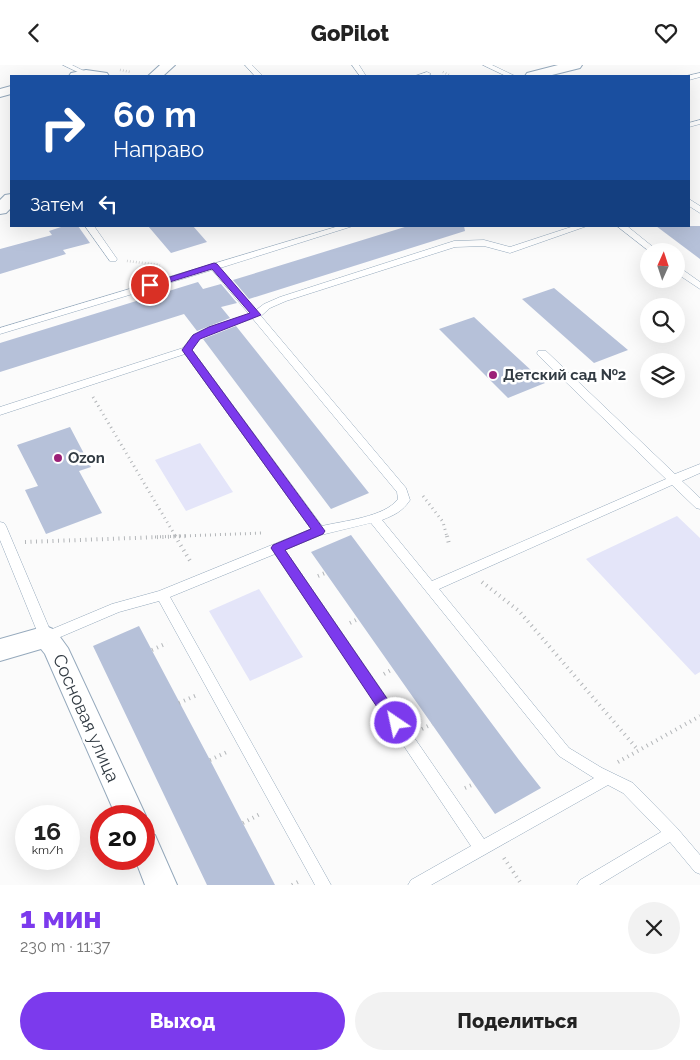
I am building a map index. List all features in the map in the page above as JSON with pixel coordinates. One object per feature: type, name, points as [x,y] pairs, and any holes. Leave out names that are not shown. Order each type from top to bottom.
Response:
[{"type":"street","points":[[156,75],[168,65]]},
{"type":"street","points":[[536,75],[575,65]]},
{"type":"street","points":[[0,209],[10,200]]},
{"type":"street","name":"Сосновая улица","points":[[0,650],[46,637],[55,648],[126,805]]},
{"type":"street","points":[[155,869],[162,885]]},
{"type":"lane","points":[[66,65],[81,75]]},
{"type":"lane","points":[[248,65],[258,75]]},
{"type":"lane","points":[[486,65],[509,75]]},
{"type":"lane","points":[[90,227],[114,259]]},
{"type":"lane","points":[[0,331],[346,227]]},
{"type":"lane","points":[[0,411],[187,350],[196,337],[212,329],[256,315],[267,306],[283,299],[454,245],[484,243],[510,250],[580,227]]},
{"type":"lane","points":[[622,227],[643,243]]},
{"type":"lane","points":[[0,526],[46,637],[116,609],[162,595],[319,531],[374,518],[397,509],[404,500],[402,491],[214,266]]},
{"type":"lane","points":[[685,275],[700,286]]},
{"type":"lane","points":[[187,350],[319,531]]},
{"type":"lane","points":[[542,353],[700,505]]},
{"type":"lane","points":[[430,587],[700,468]]},
{"type":"lane","points":[[374,518],[564,752],[628,789],[672,833],[700,867]]},
{"type":"lane","points":[[277,548],[487,846]]},
{"type":"lane","points":[[162,595],[323,885]]},
{"type":"lane","points":[[416,885],[487,846],[603,776]]},
{"type":"lane","points":[[585,885],[672,833]]},
{"type":"path","points":[[114,259],[201,270]]},
{"type":"path","points":[[85,383],[202,579]]},
{"type":"path","points":[[7,543],[271,533]]},
{"type":"path","points":[[479,580],[520,611],[638,750]]},
{"type":"path","points":[[603,776],[638,750],[700,716]]},
{"type":"path","points":[[487,846],[522,885]]},
{"type":"shaded area","points":[[200,443],[233,492],[186,511],[155,460]]},
{"type":"shaded area","points":[[677,516],[700,538],[700,672],[695,675],[586,559]]},
{"type":"shaded area","points":[[259,589],[303,657],[250,681],[209,611]]},
{"type":"building","points":[[700,226],[700,259],[685,248],[685,243],[679,243],[657,227],[690,227]]},
{"type":"building","points":[[61,227],[79,227],[90,243],[63,250],[66,254],[0,274],[0,249],[52,235],[49,231]]},
{"type":"building","points":[[149,227],[194,227],[207,242],[171,253]]},
{"type":"building","points":[[405,227],[464,227],[465,231],[249,299],[233,280]]},
{"type":"building","points":[[198,282],[203,289],[221,284],[237,303],[221,307],[230,318],[197,331],[184,314],[0,372],[0,343]]},
{"type":"building","points":[[554,288],[628,350],[594,363],[522,299]]},
{"type":"building","points":[[474,317],[545,383],[508,398],[439,329]]},
{"type":"building","points":[[236,326],[369,493],[331,509],[203,339]]},
{"type":"building","points":[[70,427],[91,467],[79,471],[102,513],[46,534],[25,490],[38,486],[17,445]]},
{"type":"building","points":[[351,535],[541,788],[495,814],[311,552]]},
{"type":"building","points":[[139,626],[275,885],[207,885],[93,646]]},
{"type":"place","name":"Детский сад №2","points":[[493,375]]},
{"type":"place","name":"Ozon","points":[[58,458]]},
{"type":"route","points":[[150,285],[214,266],[256,315],[212,329],[196,337],[187,350],[319,531],[277,548],[396,723]]}]
